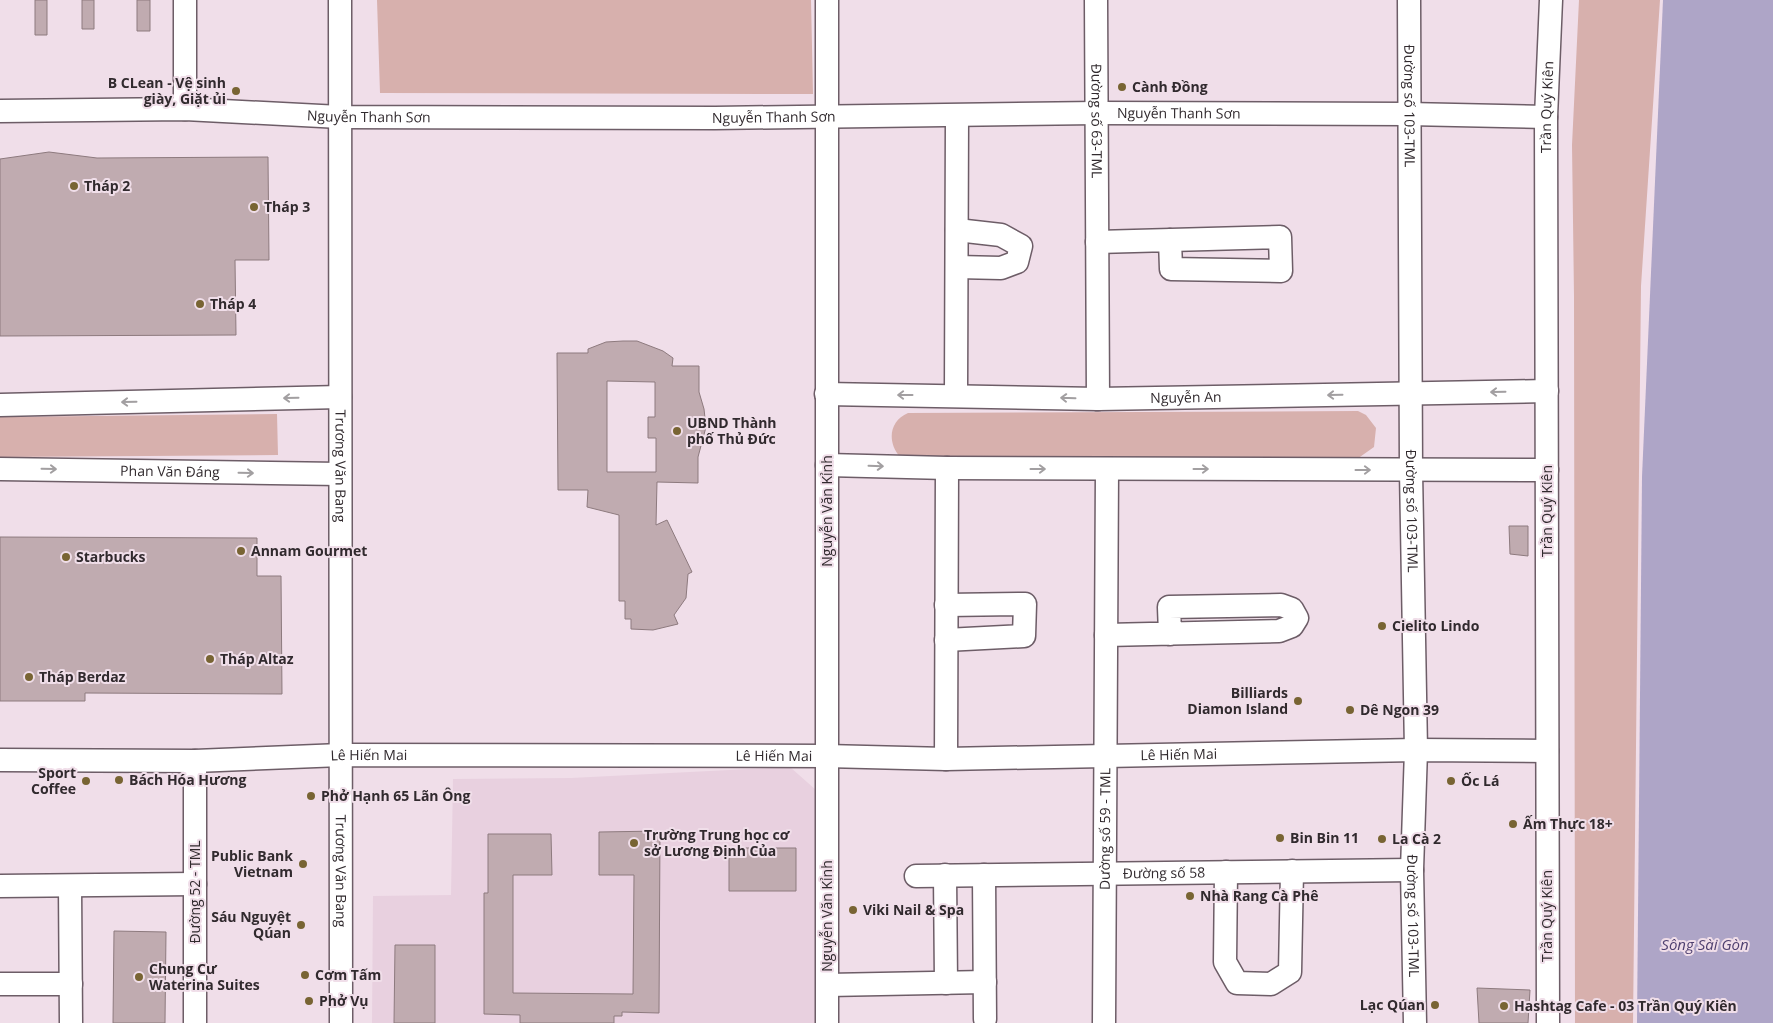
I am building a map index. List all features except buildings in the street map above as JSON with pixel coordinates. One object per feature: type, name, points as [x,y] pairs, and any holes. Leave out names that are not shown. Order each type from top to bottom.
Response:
[{"type":"street","points":[[185,0],[185,109]]},
{"type":"street","name":"Trương Văn Bang","points":[[340,0],[341,1023]]},
{"type":"street","name":"Nguyễn Văn Kỉnh","points":[[827,0],[827,1023]]},
{"type":"street","name":"Đường số 63-TML","points":[[1096,0],[1098,399]]},
{"type":"street","name":"Đường số 103-TML","points":[[1409,0],[1411,471],[1416,750],[1412,870],[1415,1023]]},
{"type":"street","name":"Trần Quý Kiên","points":[[1548,1023],[1546,117],[1551,0]]},
{"type":"street","name":"Nguyễn Thanh Sơn","points":[[0,111],[185,109],[340,117],[957,116],[1097,113],[1408,114],[1546,117]]},
{"type":"street","points":[[956,395],[957,116]]},
{"type":"street","points":[[957,230],[1001,235],[1021,246],[1017,262],[1001,268],[957,267]]},
{"type":"street","points":[[1098,242],[1170,240]]},
{"type":"street","name":"Nguyễn An","points":[[826,394],[1098,399],[1547,391]]},
{"type":"street","points":[[0,405],[340,397]]},
{"type":"street","points":[[827,465],[947,468],[1547,470]]},
{"type":"street","points":[[946,759],[947,468]]},
{"type":"street","name":"Phan Văn Đáng","points":[[0,469],[340,474]]},
{"type":"street","name":"Dường số 59 - TML","points":[[1104,1023],[1107,469]]},
{"type":"street","points":[[946,605],[1025,604],[1024,636],[946,640]]},
{"type":"street","points":[[1106,636],[1280,631],[1292,626],[1297,618],[1292,608],[1281,605],[1169,607],[1170,634]]},
{"type":"street","name":"Lê Hiến Mai","points":[[0,760],[195,761],[341,755],[826,756],[946,759],[1416,750],[1547,751]]},
{"type":"street","name":"Đường 52 - TML","points":[[195,761],[195,1023]]},
{"type":"street","name":"Đường số 58","points":[[916,876],[1412,870]]},
{"type":"street","points":[[1226,872],[1225,962],[1237,984],[1271,984],[1290,972],[1292,871]]},
{"type":"street","points":[[945,875],[946,983]]},
{"type":"street","points":[[984,875],[985,1019]]},
{"type":"street","points":[[0,886],[195,884]]},
{"type":"street","points":[[70,886],[71,1023]]},
{"type":"street","points":[[828,985],[985,982]]},
{"type":"street","points":[[0,984],[71,984]]},
{"type":"shaded area","points":[[377,0],[811,0],[813,94],[380,93]]},
{"type":"shaded area","points":[[1579,0],[1660,0],[1641,286],[1633,1023],[1575,1023],[1572,145]]},
{"type":"shaded area","points":[[1358,411],[1366,415],[1376,428],[1374,447],[1357,459],[900,457],[893,445],[892,439],[892,432],[897,421],[908,413]]},
{"type":"shaded area","points":[[277,414],[278,455],[0,457],[0,417]]},
{"type":"shaded area","name":"Trường Trung học cơ sở Lương Định Của","points":[[790,767],[816,790],[815,1023],[372,1023],[373,896],[451,895],[453,779],[571,778]]},
{"type":"water","name":"Sông Sài Gòn","points":[[1663,0],[1773,0],[1773,1023],[1637,1023],[1642,477]]},
{"type":"place","name":"Cành Đồng","points":[[1122,87]]},
{"type":"place","name":"B CLean - Vệ sinh giày, Giặt ủi","points":[[236,91]]},
{"type":"place","name":"Tháp 2","points":[[74,186]]},
{"type":"place","name":"Tháp 3","points":[[254,207]]},
{"type":"place","name":"Tháp 4","points":[[200,304]]},
{"type":"place","name":"UBND Thành phố Thủ Đức","points":[[677,431]]},
{"type":"place","name":"Annam Gourmet","points":[[241,551]]},
{"type":"place","name":"Starbucks","points":[[66,557]]},
{"type":"place","name":"Cielito Lindo","points":[[1382,626]]},
{"type":"place","name":"Tháp Altaz","points":[[210,659]]},
{"type":"place","name":"Tháp Berdaz","points":[[29,677]]},
{"type":"place","name":"Billiards Diamon Island","points":[[1298,701]]},
{"type":"place","name":"Dê Ngon 39","points":[[1350,710]]},
{"type":"place","name":"Bách Hóa Hương","points":[[119,780]]},
{"type":"place","name":"Sport Coffee","points":[[86,781]]},
{"type":"place","name":"Ốc Lá","points":[[1451,781]]},
{"type":"place","name":"Phở Hạnh 65 Lãn Ông","points":[[311,796]]},
{"type":"place","name":"Ấm Thực 18+","points":[[1513,824]]},
{"type":"place","name":"Bin Bin 11","points":[[1280,838]]},
{"type":"place","name":"La Cà 2","points":[[1382,839]]},
{"type":"place","name":"Trường Trung học cơ sở Lương Định Của","points":[[634,843]]},
{"type":"place","name":"Public Bank Vietnam","points":[[303,864]]},
{"type":"place","name":"Nhà Rang Cà Phê","points":[[1190,896]]},
{"type":"place","name":"Viki Nail & Spa","points":[[853,910]]},
{"type":"place","name":"Sáu Nguyệt Qúan","points":[[301,925]]},
{"type":"place","name":"Cơm Tấm","points":[[305,975]]},
{"type":"place","name":"Chung Cư Waterina Suites","points":[[139,977]]},
{"type":"place","name":"Phở Vụ","points":[[309,1001]]},
{"type":"place","name":"Lạc Qúan","points":[[1435,1005]]},
{"type":"place","name":"Hashtag Cafe - 03 Trần Quý Kiên","points":[[1504,1006]]}]
